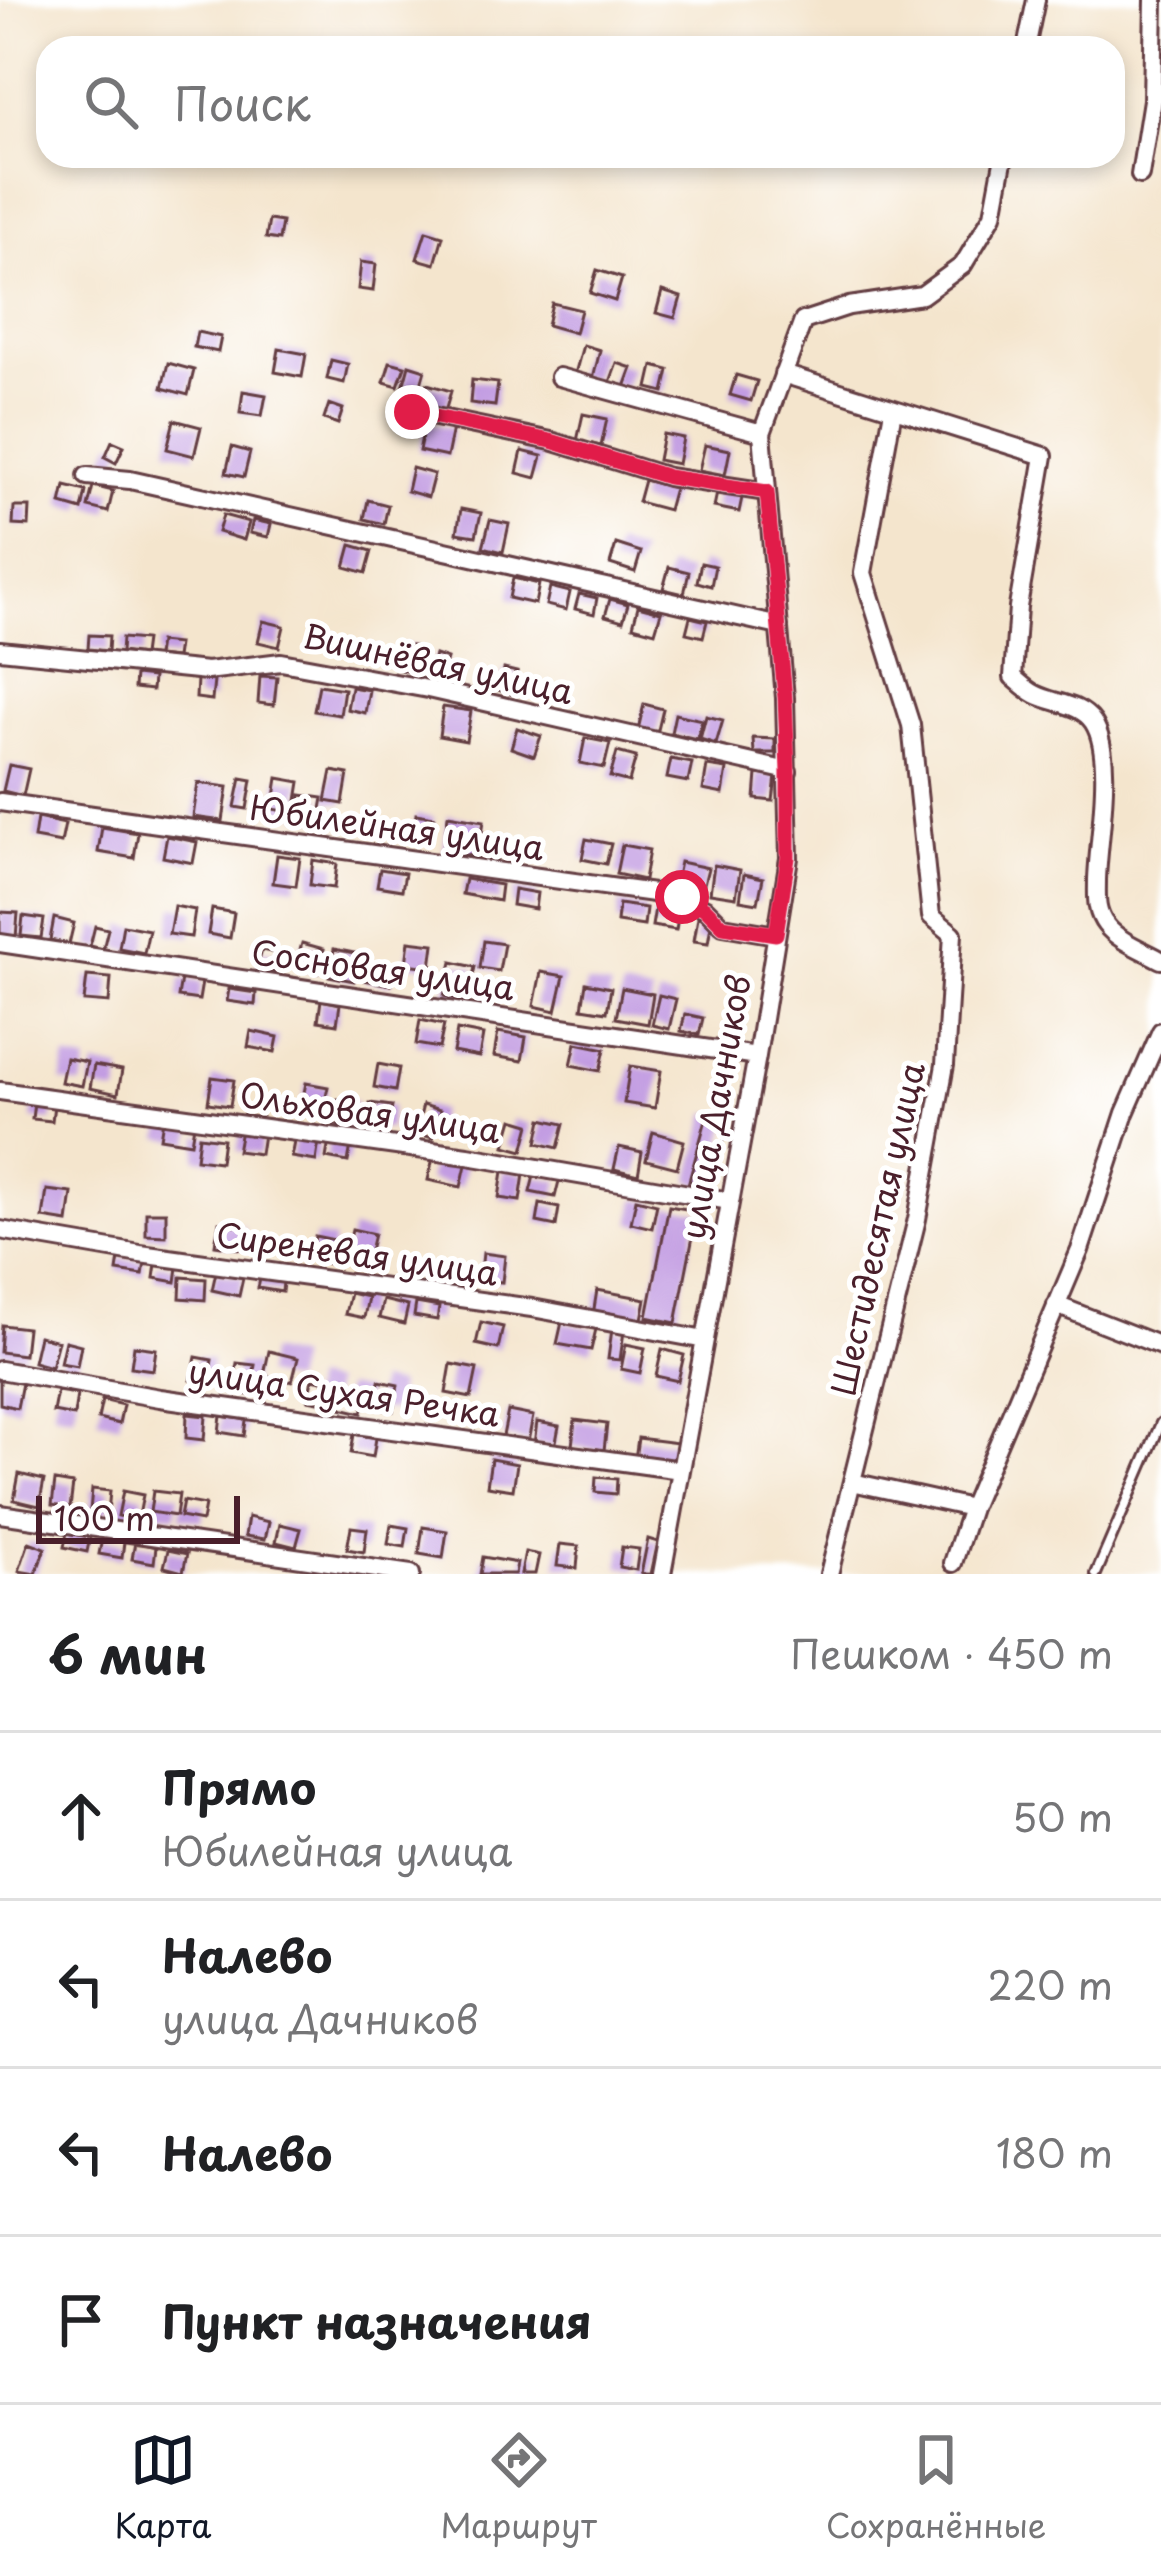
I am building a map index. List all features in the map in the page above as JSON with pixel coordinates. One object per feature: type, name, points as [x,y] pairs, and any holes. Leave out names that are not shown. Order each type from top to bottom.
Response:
[{"type":"street","points":[[1028,36],[1036,0]]},
{"type":"street","points":[[1140,175],[1152,100],[1154,0]]},
{"type":"street","points":[[559,377],[762,433],[802,321],[849,306],[922,295],[964,266],[993,214],[1002,168]]},
{"type":"street","points":[[783,374],[1044,455],[1018,607],[1012,676],[1031,692],[1089,715],[1101,734],[1105,786],[1097,905],[1102,921],[1114,934],[1161,960]]},
{"type":"street","name":"Шестидесятая улица","points":[[829,1574],[917,1219],[945,1065],[953,934],[931,916],[911,725],[863,573],[893,410]]},
{"type":"street","points":[[412,412],[551,441],[668,477],[767,492]]},
{"type":"street","name":"улица Дачников","points":[[662,1574],[757,1056],[788,858],[788,771],[762,433]]},
{"type":"street","points":[[87,476],[130,480],[778,626]]},
{"type":"street","name":"Вишнёвая улица","points":[[0,650],[207,670],[281,662],[428,689],[788,771]]},
{"type":"street","name":"Юбилейная улица","points":[[0,802],[682,897],[706,909],[723,926],[776,934]]},
{"type":"street","name":"Сосновая улица","points":[[0,943],[757,1056]]},
{"type":"street","points":[[953,1562],[971,1508],[1080,1250],[1125,1113],[1161,1031]]},
{"type":"street","name":"Ольховая улица","points":[[0,1090],[468,1156],[730,1201]]},
{"type":"street","name":"Сиреневая улица","points":[[0,1230],[532,1308],[705,1340]]},
{"type":"street","points":[[1057,1305],[1161,1346]]},
{"type":"street","name":"улица Сухая Речка","points":[[0,1370],[160,1398],[681,1470]]},
{"type":"street","points":[[852,1482],[971,1508]]},
{"type":"street","points":[[0,1514],[411,1574]]},
{"type":"lane","points":[[1096,1574],[1161,1423]]},
{"type":"building","points":[[269,220],[282,222],[279,240],[266,238]]},
{"type":"building","points":[[426,231],[443,236],[435,264],[417,259]]},
{"type":"building","points":[[361,262],[376,264],[373,291],[358,289]]},
{"type":"building","points":[[597,270],[622,278],[615,301],[590,293]]},
{"type":"building","points":[[662,291],[681,297],[675,318],[656,313]]},
{"type":"building","points":[[552,303],[581,310],[575,333],[547,325]]},
{"type":"building","points":[[197,332],[221,337],[218,352],[194,347]]},
{"type":"building","points":[[583,345],[600,350],[593,379],[575,374]]},
{"type":"building","points":[[279,349],[306,354],[302,377],[275,372]]},
{"type":"building","points":[[331,360],[348,364],[344,383],[327,379]]},
{"type":"building","points":[[390,362],[405,366],[398,386],[384,382]]},
{"type":"building","points":[[168,363],[194,370],[188,395],[162,388]]},
{"type":"building","points":[[617,363],[632,368],[625,387],[610,382]]},
{"type":"building","points":[[409,365],[425,370],[419,391],[403,387]]},
{"type":"building","points":[[653,366],[669,370],[664,392],[648,388]]},
{"type":"building","points":[[736,375],[757,381],[751,401],[730,395]]},
{"type":"building","points":[[472,380],[498,383],[495,406],[470,403]]},
{"type":"building","points":[[427,384],[451,391],[445,412],[421,405]]},
{"type":"building","points":[[243,391],[266,395],[262,416],[240,413]]},
{"type":"building","points":[[329,404],[343,409],[338,424],[324,419]]},
{"type":"building","points":[[583,414],[607,419],[601,446],[577,441]]},
{"type":"building","points":[[174,420],[201,427],[194,456],[167,449]]},
{"type":"building","points":[[425,422],[453,428],[447,457],[419,451]]},
{"type":"building","points":[[663,434],[683,438],[678,464],[658,460]]},
{"type":"building","points":[[112,441],[124,446],[116,463],[105,457]]},
{"type":"building","points":[[705,445],[730,450],[725,475],[699,470]]},
{"type":"building","points":[[232,447],[250,452],[244,477],[226,473]]},
{"type":"building","points":[[522,451],[542,456],[536,478],[517,473]]},
{"type":"building","points":[[412,468],[434,474],[428,497],[407,491]]},
{"type":"building","points":[[644,480],[674,488],[668,510],[638,502]]},
{"type":"building","points":[[65,486],[86,491],[82,510],[61,504]]},
{"type":"building","points":[[93,486],[113,491],[108,512],[88,507]]},
{"type":"building","points":[[718,488],[743,493],[739,512],[714,507]]},
{"type":"building","points":[[368,500],[388,505],[384,524],[364,519]]},
{"type":"building","points":[[14,507],[30,507],[29,526],[13,525]]},
{"type":"building","points":[[461,509],[481,513],[476,536],[457,533]]},
{"type":"building","points":[[223,515],[249,522],[244,540],[218,532]]},
{"type":"building","points":[[253,520],[271,524],[268,537],[250,533]]},
{"type":"building","points":[[490,520],[509,524],[503,552],[483,547]]},
{"type":"building","points":[[616,544],[641,552],[635,572],[610,564]]},
{"type":"building","points":[[351,545],[372,551],[366,573],[345,567]]},
{"type":"building","points":[[701,563],[715,566],[711,586],[697,582]]},
{"type":"building","points":[[669,567],[689,572],[684,594],[663,589]]},
{"type":"building","points":[[513,578],[539,584],[535,604],[509,598]]},
{"type":"building","points":[[550,587],[570,592],[566,610],[546,605]]},
{"type":"building","points":[[579,594],[597,598],[594,614],[575,609]]},
{"type":"building","points":[[610,599],[628,604],[623,621],[605,616]]},
{"type":"building","points":[[638,606],[661,612],[655,632],[633,626]]},
{"type":"building","points":[[690,617],[707,621],[703,637],[686,633]]},
{"type":"building","points":[[263,621],[284,626],[279,647],[258,642]]},
{"type":"building","points":[[89,635],[109,636],[108,651],[88,649]]},
{"type":"building","points":[[122,638],[145,640],[143,655],[121,652]]},
{"type":"building","points":[[159,642],[178,644],[176,658],[157,656]]},
{"type":"building","points":[[403,644],[417,647],[410,672],[397,669]]},
{"type":"building","points":[[435,655],[447,659],[441,680],[428,675]]},
{"type":"building","points":[[504,669],[517,672],[511,694],[498,690]]},
{"type":"building","points":[[135,675],[153,677],[152,690],[134,688]]},
{"type":"building","points":[[260,676],[277,677],[274,705],[258,703]]},
{"type":"building","points":[[197,679],[214,681],[212,700],[196,698]]},
{"type":"building","points":[[319,685],[344,689],[340,715],[314,711]]},
{"type":"building","points":[[351,687],[369,690],[365,713],[347,709]]},
{"type":"building","points":[[644,704],[663,709],[657,734],[638,730]]},
{"type":"building","points":[[443,707],[471,711],[466,741],[439,736]]},
{"type":"building","points":[[675,714],[702,720],[697,739],[671,733]]},
{"type":"building","points":[[706,716],[723,720],[716,744],[700,739]]},
{"type":"building","points":[[517,728],[541,736],[534,756],[511,748]]},
{"type":"building","points":[[585,738],[610,743],[604,768],[580,763]]},
{"type":"building","points":[[753,738],[775,739],[775,753],[754,753]]},
{"type":"building","points":[[617,752],[636,757],[629,782],[610,777]]},
{"type":"building","points":[[671,759],[692,763],[688,782],[667,778]]},
{"type":"building","points":[[9,765],[29,769],[23,796],[3,791]]},
{"type":"building","points":[[707,766],[727,769],[723,794],[703,790]]},
{"type":"building","points":[[332,771],[348,774],[343,804],[326,801]]},
{"type":"building","points":[[757,774],[776,776],[773,801],[755,799]]},
{"type":"building","points":[[241,778],[252,780],[247,809],[235,807]]},
{"type":"building","points":[[278,778],[300,782],[295,813],[273,809]]},
{"type":"building","points":[[198,783],[228,787],[223,821],[193,817]]},
{"type":"building","points":[[301,795],[323,798],[319,820],[298,816]]},
{"type":"building","points":[[416,814],[434,817],[431,841],[413,838]]},
{"type":"building","points":[[448,815],[484,821],[478,857],[443,851]]},
{"type":"building","points":[[37,818],[65,824],[61,843],[34,838]]},
{"type":"building","points":[[102,827],[138,833],[134,858],[98,852]]},
{"type":"building","points":[[167,836],[197,842],[193,863],[163,857]]},
{"type":"building","points":[[586,839],[611,844],[606,864],[582,859]]},
{"type":"building","points":[[622,845],[649,850],[644,880],[616,874]]},
{"type":"building","points":[[277,855],[300,858],[296,886],[273,883]]},
{"type":"building","points":[[313,860],[337,864],[334,888],[310,885]]},
{"type":"building","points":[[680,862],[708,868],[702,892],[675,886]]},
{"type":"building","points":[[714,865],[740,870],[736,897],[710,893]]},
{"type":"building","points":[[380,869],[405,873],[402,890],[377,886]]},
{"type":"building","points":[[744,874],[763,878],[758,903],[740,900]]},
{"type":"building","points":[[465,879],[501,885],[499,901],[462,894]]},
{"type":"building","points":[[514,889],[537,893],[535,909],[512,905]]},
{"type":"building","points":[[619,904],[646,908],[644,926],[617,922]]},
{"type":"building","points":[[174,906],[195,910],[191,937],[169,934]]},
{"type":"building","points":[[655,908],[679,912],[676,930],[652,926]]},
{"type":"building","points":[[212,909],[234,913],[230,938],[208,934]]},
{"type":"building","points":[[0,912],[18,913],[16,937],[0,935]]},
{"type":"building","points":[[23,916],[44,919],[41,938],[21,936]]},
{"type":"building","points":[[698,917],[712,919],[708,943],[694,941]]},
{"type":"building","points":[[54,918],[74,923],[69,944],[50,940]]},
{"type":"building","points":[[123,925],[149,930],[144,953],[119,948]]},
{"type":"building","points":[[95,926],[108,929],[103,949],[90,946]]},
{"type":"building","points":[[409,941],[434,944],[431,967],[406,964]]},
{"type":"building","points":[[484,941],[504,944],[499,971],[480,968]]},
{"type":"building","points":[[302,943],[324,949],[318,973],[295,967]]},
{"type":"building","points":[[334,949],[359,954],[354,981],[329,976]]},
{"type":"building","points":[[262,950],[279,954],[274,972],[257,968]]},
{"type":"building","points":[[368,962],[394,967],[391,985],[364,980]]},
{"type":"building","points":[[452,962],[475,967],[467,1001],[444,996]]},
{"type":"building","points":[[541,972],[564,976],[556,1011],[534,1006]]},
{"type":"building","points":[[87,976],[111,978],[109,1003],[84,1001]]},
{"type":"building","points":[[181,979],[202,982],[199,1000],[178,997]]},
{"type":"building","points":[[586,983],[611,988],[607,1012],[582,1008]]},
{"type":"building","points":[[622,988],[653,994],[648,1024],[616,1018]]},
{"type":"building","points":[[229,989],[256,993],[255,1005],[227,1001]]},
{"type":"building","points":[[659,995],[676,999],[669,1029],[652,1025]]},
{"type":"building","points":[[321,1000],[340,1004],[337,1024],[318,1021]]},
{"type":"building","points":[[685,1014],[703,1018],[699,1035],[681,1031]]},
{"type":"building","points":[[420,1020],[444,1025],[439,1048],[416,1044]]},
{"type":"building","points":[[457,1030],[483,1035],[479,1057],[453,1052]]},
{"type":"building","points":[[251,1031],[278,1037],[275,1052],[248,1047]]},
{"type":"building","points":[[498,1032],[526,1037],[522,1061],[494,1056]]},
{"type":"building","points":[[576,1043],[605,1049],[600,1071],[571,1065]]},
{"type":"building","points":[[66,1058],[87,1062],[82,1086],[61,1082]]},
{"type":"building","points":[[378,1064],[399,1068],[395,1091],[374,1087]]},
{"type":"building","points":[[94,1065],[122,1070],[118,1094],[90,1088]]},
{"type":"building","points":[[630,1066],[661,1071],[655,1108],[624,1103]]},
{"type":"building","points":[[212,1077],[234,1080],[230,1106],[208,1103]]},
{"type":"building","points":[[306,1083],[328,1087],[323,1111],[301,1107]]},
{"type":"building","points":[[338,1099],[356,1102],[352,1127],[334,1125]]},
{"type":"building","points":[[34,1102],[54,1105],[52,1121],[32,1119]]},
{"type":"building","points":[[370,1103],[392,1106],[389,1129],[367,1126]]},
{"type":"building","points":[[423,1105],[440,1110],[433,1138],[416,1133]]},
{"type":"building","points":[[708,1112],[729,1118],[711,1187],[689,1181]]},
{"type":"building","points":[[513,1119],[530,1124],[523,1151],[505,1146]]},
{"type":"building","points":[[542,1119],[564,1124],[558,1148],[537,1143]]},
{"type":"building","points":[[163,1120],[194,1125],[191,1143],[160,1138]]},
{"type":"building","points":[[241,1130],[263,1134],[260,1154],[237,1151]]},
{"type":"building","points":[[653,1132],[684,1141],[677,1168],[646,1160]]},
{"type":"building","points":[[199,1136],[223,1139],[220,1162],[196,1159]]},
{"type":"building","points":[[295,1137],[319,1141],[316,1161],[291,1157]]},
{"type":"building","points":[[329,1141],[351,1145],[348,1162],[326,1158]]},
{"type":"building","points":[[619,1147],[642,1152],[638,1175],[614,1169]]},
{"type":"building","points":[[433,1158],[466,1165],[461,1187],[428,1180]]},
{"type":"building","points":[[503,1171],[524,1174],[520,1201],[499,1198]]},
{"type":"building","points":[[534,1176],[559,1181],[555,1197],[530,1192]]},
{"type":"building","points":[[47,1190],[72,1193],[68,1222],[43,1218]]},
{"type":"building","points":[[636,1199],[657,1204],[652,1228],[631,1223]]},
{"type":"building","points":[[540,1204],[559,1208],[556,1226],[537,1222]]},
{"type":"building","points":[[669,1206],[698,1211],[676,1323],[647,1317]]},
{"type":"building","points":[[146,1212],[166,1212],[166,1236],[146,1235]]},
{"type":"building","points":[[219,1222],[245,1227],[241,1249],[215,1245]]},
{"type":"building","points":[[352,1229],[374,1234],[367,1263],[345,1258]]},
{"type":"building","points":[[315,1236],[334,1240],[329,1264],[310,1260]]},
{"type":"building","points":[[483,1253],[505,1256],[502,1282],[480,1280]]},
{"type":"building","points":[[119,1258],[145,1262],[143,1275],[117,1271]]},
{"type":"building","points":[[156,1264],[178,1267],[176,1282],[154,1278]]},
{"type":"building","points":[[216,1272],[243,1278],[239,1296],[212,1290]]},
{"type":"building","points":[[181,1277],[206,1279],[205,1300],[180,1298]]},
{"type":"building","points":[[260,1279],[283,1282],[282,1292],[258,1288]]},
{"type":"building","points":[[597,1290],[646,1299],[641,1324],[593,1315]]},
{"type":"building","points":[[350,1293],[368,1297],[364,1318],[345,1314]]},
{"type":"building","points":[[383,1300],[408,1306],[404,1324],[379,1318]]},
{"type":"building","points":[[416,1303],[439,1307],[437,1320],[414,1316]]},
{"type":"building","points":[[481,1322],[503,1327],[498,1349],[476,1344]]},
{"type":"building","points":[[562,1322],[596,1329],[591,1350],[557,1344]]},
{"type":"building","points":[[2,1325],[27,1328],[24,1355],[0,1352]]},
{"type":"building","points":[[612,1329],[624,1331],[620,1360],[608,1359]]},
{"type":"building","points":[[39,1336],[58,1341],[51,1367],[33,1362]]},
{"type":"building","points":[[65,1341],[81,1345],[77,1366],[60,1363]]},
{"type":"building","points":[[626,1344],[645,1348],[640,1373],[621,1369]]},
{"type":"building","points":[[134,1346],[156,1349],[153,1370],[131,1367]]},
{"type":"building","points":[[662,1349],[684,1355],[678,1381],[656,1376]]},
{"type":"building","points":[[269,1351],[298,1358],[292,1382],[264,1375]]},
{"type":"building","points":[[196,1357],[212,1360],[208,1383],[191,1380]]},
{"type":"building","points":[[237,1363],[255,1365],[250,1395],[233,1393]]},
{"type":"building","points":[[451,1364],[477,1369],[471,1398],[446,1393]]},
{"type":"building","points":[[0,1379],[22,1383],[17,1408],[0,1404]]},
{"type":"building","points":[[312,1379],[333,1383],[329,1404],[308,1400]]},
{"type":"building","points":[[379,1381],[398,1385],[393,1411],[374,1408]]},
{"type":"building","points":[[345,1387],[367,1391],[362,1413],[341,1408]]},
{"type":"building","points":[[57,1391],[77,1394],[74,1416],[53,1412]]},
{"type":"building","points":[[102,1400],[123,1405],[119,1424],[98,1419]]},
{"type":"building","points":[[508,1411],[533,1416],[528,1442],[503,1436]]},
{"type":"building","points":[[187,1414],[206,1416],[204,1440],[186,1438]]},
{"type":"building","points":[[221,1416],[246,1420],[244,1436],[219,1432]]},
{"type":"building","points":[[575,1420],[607,1424],[604,1450],[572,1446]]},
{"type":"building","points":[[537,1422],[559,1426],[555,1447],[534,1444]]},
{"type":"building","points":[[354,1434],[376,1438],[373,1457],[351,1453]]},
{"type":"building","points":[[638,1438],[678,1443],[675,1464],[635,1459]]},
{"type":"building","points":[[491,1459],[517,1464],[513,1490],[487,1486]]},
{"type":"building","points":[[19,1474],[44,1480],[39,1506],[14,1500]]},
{"type":"building","points":[[596,1477],[617,1479],[616,1494],[595,1492]]},
{"type":"building","points":[[55,1481],[73,1484],[70,1508],[52,1505]]},
{"type":"building","points":[[92,1489],[110,1491],[108,1513],[90,1511]]},
{"type":"building","points":[[123,1491],[143,1495],[138,1521],[118,1516]]},
{"type":"building","points":[[153,1491],[179,1494],[176,1516],[150,1512]]},
{"type":"building","points":[[183,1501],[205,1505],[202,1521],[180,1517]]},
{"type":"building","points":[[248,1517],[269,1522],[265,1539],[245,1536]]},
{"type":"building","points":[[280,1524],[301,1529],[296,1547],[276,1542]]},
{"type":"building","points":[[391,1525],[408,1528],[405,1547],[388,1544]]},
{"type":"building","points":[[351,1527],[367,1529],[364,1552],[347,1549]]},
{"type":"building","points":[[423,1527],[447,1531],[443,1558],[419,1554]]},
{"type":"building","points":[[67,1533],[90,1537],[87,1552],[64,1547]]},
{"type":"building","points":[[102,1539],[124,1542],[122,1558],[99,1554]]},
{"type":"building","points":[[648,1539],[658,1542],[651,1574],[641,1574]]},
{"type":"building","points":[[29,1542],[45,1548],[36,1574],[19,1571]]},
{"type":"building","points":[[135,1542],[156,1547],[154,1563],[132,1559]]},
{"type":"building","points":[[560,1544],[579,1546],[577,1568],[557,1566]]},
{"type":"building","points":[[622,1547],[639,1549],[636,1570],[619,1567]]},
{"type":"building","points":[[168,1550],[187,1554],[183,1572],[164,1567]]},
{"type":"building","points":[[525,1552],[539,1555],[535,1574],[521,1574]]},
{"type":"building","points":[[483,1557],[517,1563],[515,1574],[480,1574]]},
{"type":"route","points":[[412,412],[551,441],[668,477],[767,492],[788,771],[788,858],[776,934],[723,926],[706,909],[682,897]]}]
